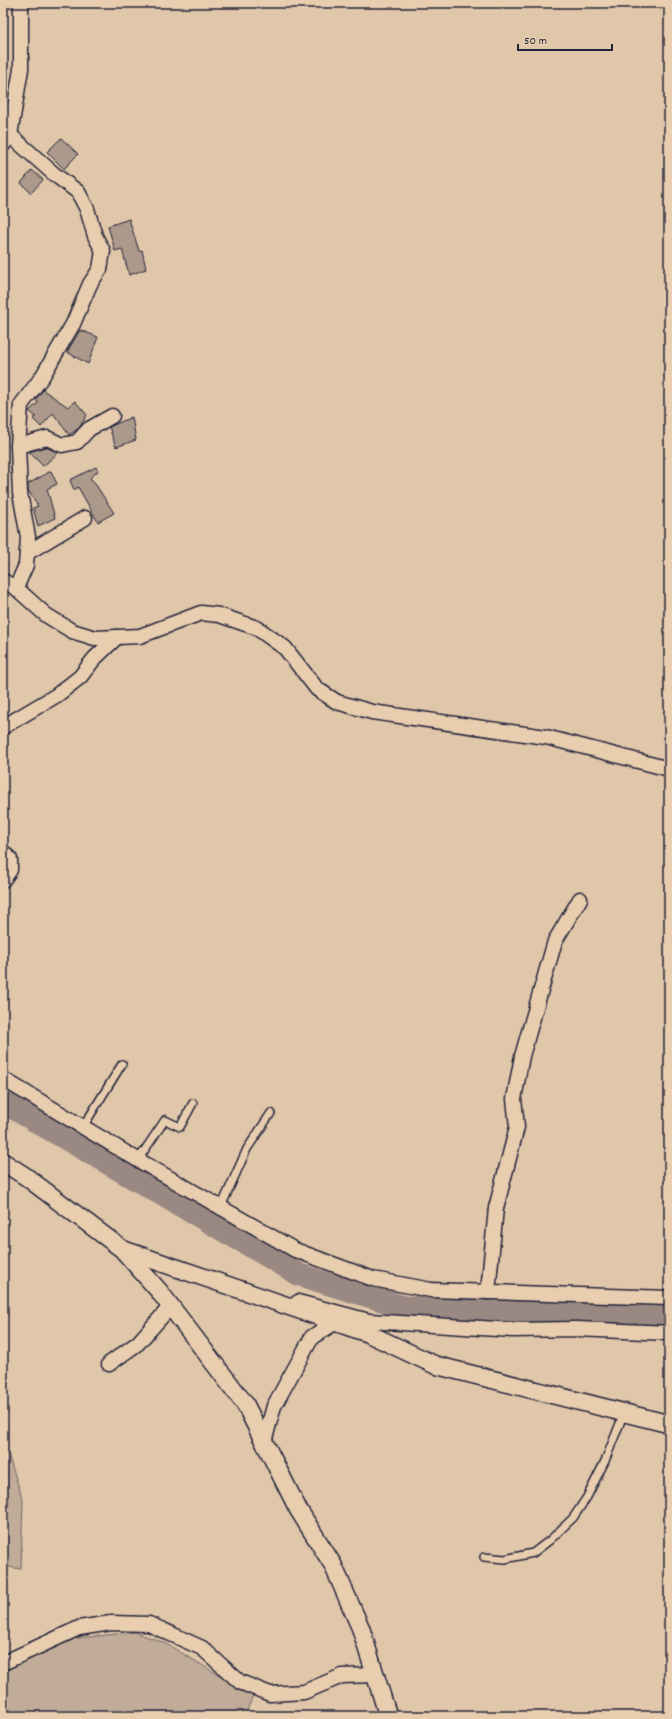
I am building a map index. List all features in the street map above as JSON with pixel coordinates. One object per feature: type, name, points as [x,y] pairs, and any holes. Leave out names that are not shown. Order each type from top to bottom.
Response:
[{"type":"street","points":[[16,588],[26,565],[28,537],[20,492],[18,446],[21,405],[42,377],[73,324],[90,284],[100,269],[103,251],[95,236],[87,209],[78,192],[7,140],[21,69],[21,3]]},
{"type":"street","points":[[18,446],[47,438],[62,444],[77,442],[89,429],[112,416]]},
{"type":"street","points":[[27,553],[85,518]]},
{"type":"street","points":[[3,582],[16,588],[46,615],[72,632],[95,638],[140,636],[201,613],[219,615],[257,628],[285,648],[317,689],[337,702],[372,712],[546,737],[669,769]]},
{"type":"street","points":[[3,727],[57,695],[80,677],[94,659],[117,637]]},
{"type":"street","points":[[3,852],[10,859],[10,870],[3,880]]},
{"type":"street","points":[[488,1292],[496,1208],[516,1127],[514,1099],[522,1056],[555,942],[580,899]]},
{"type":"street","points":[[3,1079],[138,1160],[295,1250],[373,1279],[431,1290],[669,1298]]},
{"type":"street","points":[[3,1162],[25,1176],[122,1249],[159,1290],[245,1404],[298,1509],[333,1565],[361,1629],[388,1716]]},
{"type":"street","points":[[122,1249],[367,1333],[435,1365],[669,1424]]},
{"type":"street","points":[[268,1298],[290,1300],[369,1321],[513,1330],[576,1329],[669,1333]]},
{"type":"street","points":[[109,1364],[138,1343],[171,1306]]},
{"type":"street","points":[[264,1442],[274,1406],[312,1337],[336,1322]]},
{"type":"street","points":[[3,1663],[79,1628],[111,1622],[149,1624],[202,1648],[240,1682],[270,1694],[304,1692],[342,1676],[375,1675]]},
{"type":"lane","points":[[83,1127],[122,1064]]},
{"type":"lane","points":[[138,1160],[165,1120],[180,1127],[193,1103]]},
{"type":"lane","points":[[221,1207],[247,1149],[271,1113]]},
{"type":"lane","points":[[484,1557],[505,1559],[533,1553],[550,1540],[573,1518],[587,1497],[605,1461],[624,1413]]},
{"type":"shaded area","points":[[3,1448],[6,1448],[23,1500],[21,1569],[3,1566]]},
{"type":"shaded area","points":[[134,1632],[163,1642],[253,1695],[245,1716],[18,1716],[3,1703],[3,1669],[33,1643]]},
{"type":"building","points":[[61,138],[78,154],[64,169],[47,152]]},
{"type":"building","points":[[32,170],[43,180],[31,193],[21,183]]},
{"type":"building","points":[[129,219],[139,251],[142,250],[146,269],[129,275],[122,249],[115,251],[108,226]]},
{"type":"building","points":[[80,330],[98,337],[88,364],[67,352]]},
{"type":"building","points":[[43,390],[68,407],[75,401],[87,415],[79,428],[69,435],[53,413],[41,427],[33,419],[36,417],[29,411],[38,403],[36,399]]},
{"type":"building","points":[[132,417],[136,440],[116,447],[109,427]]},
{"type":"building","points":[[46,447],[58,453],[43,466],[29,452]]},
{"type":"building","points":[[96,467],[98,471],[90,478],[114,513],[98,522],[78,487],[74,490],[70,480]]},
{"type":"building","points":[[51,471],[57,484],[47,489],[55,518],[38,526],[33,508],[38,506],[28,490],[28,484]]},
{"type":"waterway","points":[[3,1102],[300,1275],[404,1307],[669,1317]]}]
